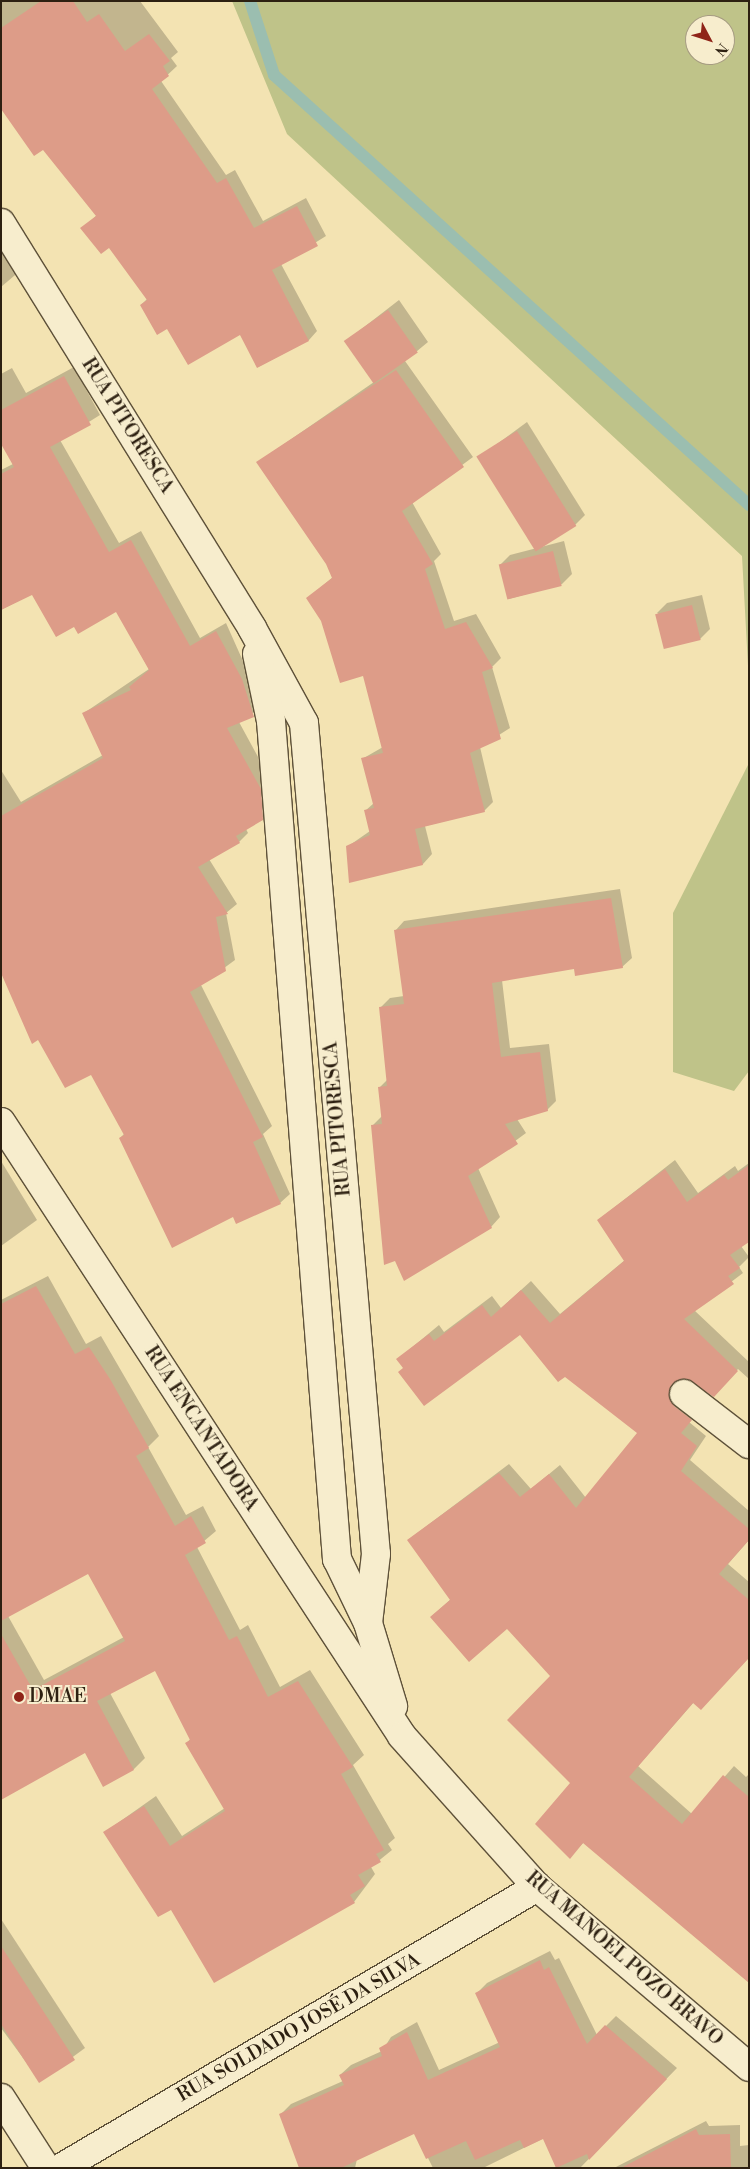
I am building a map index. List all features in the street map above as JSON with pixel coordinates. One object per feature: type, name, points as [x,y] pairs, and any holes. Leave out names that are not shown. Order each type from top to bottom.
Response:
[{"type":"street","name":"RUA PITORESCA","points":[[1,223],[252,628],[304,722],[376,1554],[368,1623]]},
{"type":"street","name":"RUA PITORESCA","points":[[252,628],[271,721],[337,1558],[368,1623],[402,1736]]},
{"type":"street","name":"RUA ENCANTADORA","points":[[1,1122],[402,1736]]},
{"type":"street","points":[[684,1394],[749,1444]]},
{"type":"street","name":"RUA MANOEL POZO BRAVO","points":[[402,1736],[537,1887],[749,2067]]},
{"type":"street","name":"RUA SOLDADO JOSÉ DA SILVA","points":[[61,2168],[537,1887]]},
{"type":"street","points":[[1,2098],[46,2168]]},
{"type":"green space","points":[[232,1],[749,1],[749,684],[742,556],[287,134]]},
{"type":"green space","points":[[749,763],[749,1071],[734,1091],[673,1072],[673,913]]},
{"type":"building","points":[[41,1],[73,1],[87,22],[99,14],[125,51],[149,34],[170,61],[163,66],[169,76],[152,89],[217,183],[226,178],[254,228],[297,206],[318,246],[272,270],[309,341],[257,368],[240,335],[188,365],[167,329],[157,335],[140,305],[147,300],[109,248],[101,254],[80,228],[96,216],[43,150],[34,156],[1,109],[1,28]]},
{"type":"building","points":[[388,310],[418,353],[374,384],[344,341]]},
{"type":"building","points":[[396,370],[464,467],[402,511],[433,564],[425,569],[445,629],[466,622],[493,668],[482,672],[501,739],[470,753],[485,812],[415,829],[423,865],[349,883],[346,846],[370,835],[364,810],[374,808],[361,758],[383,753],[363,676],[340,683],[321,621],[306,598],[332,578],[326,564],[256,462]]},
{"type":"building","points":[[64,376],[91,425],[50,447],[109,552],[131,540],[190,646],[216,631],[242,679],[254,717],[227,728],[261,789],[263,820],[236,836],[240,843],[198,867],[228,914],[216,917],[226,971],[190,992],[263,1137],[253,1142],[281,1204],[236,1224],[233,1217],[172,1248],[119,1138],[124,1135],[91,1075],[65,1088],[38,1040],[32,1044],[1,973],[1,816],[103,758],[82,713],[131,690],[129,687],[149,670],[116,612],[78,634],[74,627],[56,637],[32,595],[1,610],[1,474],[14,467],[1,444],[1,410]]},
{"type":"building","points":[[517,431],[576,526],[536,551],[476,456]]},
{"type":"building","points":[[553,551],[562,586],[507,599],[499,565]]},
{"type":"building","points":[[692,605],[701,640],[664,649],[655,614]]},
{"type":"building","points":[[611,898],[623,968],[575,976],[574,969],[492,983],[501,1057],[540,1052],[548,1111],[505,1124],[518,1144],[468,1176],[492,1228],[404,1281],[395,1261],[384,1265],[371,1125],[382,1124],[378,1087],[387,1086],[379,1007],[404,1004],[394,930]]},
{"type":"building","points":[[749,1165],[749,1242],[730,1255],[740,1268],[728,1276],[734,1284],[684,1319],[738,1371],[714,1397],[686,1379],[672,1384],[669,1392],[674,1406],[692,1420],[681,1433],[697,1446],[681,1471],[749,1529],[749,1540],[719,1574],[749,1600],[749,1658],[701,1710],[693,1703],[629,1777],[682,1824],[723,1775],[749,1797],[749,1983],[583,1843],[570,1859],[535,1824],[570,1783],[507,1720],[550,1676],[507,1629],[469,1662],[430,1617],[450,1600],[407,1540],[499,1473],[520,1497],[549,1474],[576,1508],[637,1433],[565,1377],[558,1382],[520,1335],[424,1406],[398,1372],[403,1368],[396,1359],[429,1334],[434,1341],[482,1305],[491,1317],[521,1290],[550,1323],[624,1261],[597,1220],[665,1169],[687,1202],[724,1175],[728,1180]]},
{"type":"building","points":[[36,1286],[75,1354],[89,1347],[110,1379],[149,1448],[136,1456],[175,1526],[191,1516],[206,1543],[185,1555],[229,1640],[237,1636],[268,1697],[298,1681],[353,1767],[341,1774],[384,1850],[376,1854],[381,1862],[358,1875],[365,1886],[350,1895],[355,1903],[214,1983],[171,1910],[158,1917],[103,1832],[144,1806],[170,1846],[225,1811],[185,1743],[190,1740],[155,1671],[97,1701],[134,1770],[103,1787],[85,1753],[1,1800],[1,1634],[33,1690],[125,1641],[88,1574],[1,1621],[1,1304]]},
{"type":"building","points":[[1,1946],[75,2060],[39,2083],[1,2024]]},
{"type":"building","points":[[540,1960],[544,1970],[549,1967],[587,2044],[605,2025],[667,2079],[589,2160],[587,2154],[556,2168],[543,2139],[524,2148],[520,2140],[475,2160],[466,2141],[426,2159],[414,2134],[341,2168],[299,2168],[279,2114],[344,2085],[339,2075],[382,2056],[379,2048],[407,2032],[428,2080],[500,2047],[475,1993]]},
{"type":"building","points":[[696,2129],[699,2135],[730,2134],[731,2168],[621,2168]]},
{"type":"waterway","points":[[250,1],[274,75],[749,505]]},
{"type":"place","name":"DMAE","points":[[19,1697]]}]
